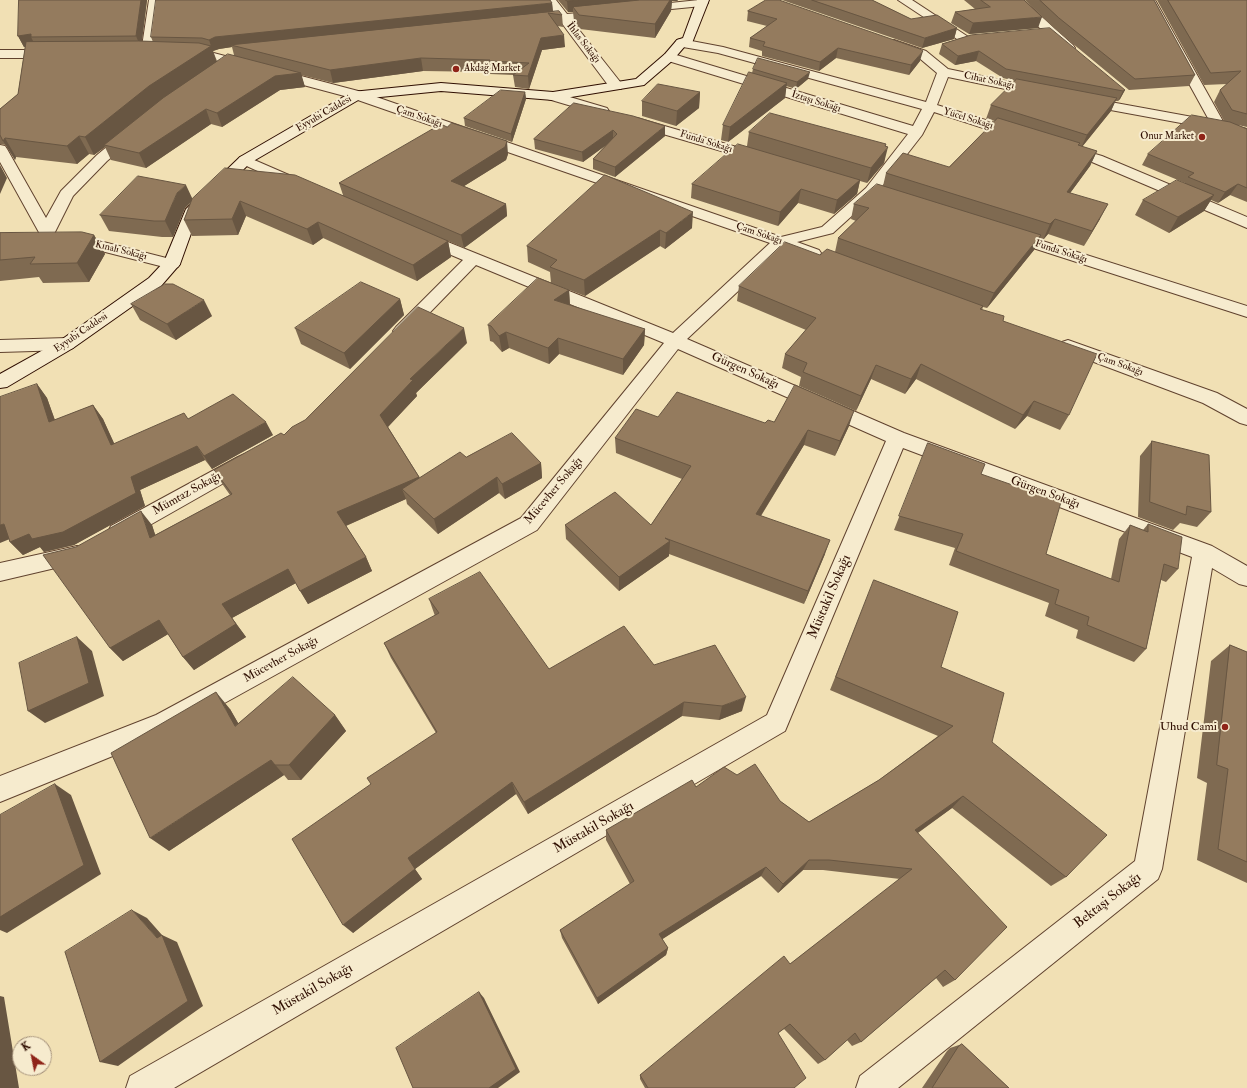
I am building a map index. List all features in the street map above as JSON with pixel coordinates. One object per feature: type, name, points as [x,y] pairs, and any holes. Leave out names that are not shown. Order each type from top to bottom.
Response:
[{"type":"street","name":"İhlas Sokağı","points":[[550,0],[616,86]]},
{"type":"street","points":[[904,0],[967,40]]},
{"type":"street","points":[[1017,0],[1050,32],[1079,57]]},
{"type":"street","points":[[1149,0],[1219,126]]},
{"type":"street","points":[[633,10],[703,1]]},
{"type":"street","name":"Eyyubi Caddesi","points":[[0,382],[67,344],[155,282],[172,264],[191,212],[244,160],[357,95],[441,87],[553,96],[640,82],[669,57],[680,44],[688,40],[703,1]]},
{"type":"street","points":[[146,53],[155,2],[168,2]]},
{"type":"street","points":[[524,22],[618,12]]},
{"type":"street","points":[[1035,34],[1050,32]]},
{"type":"street","points":[[952,45],[967,40],[982,39]]},
{"type":"street","name":"Cihat Sokağı","points":[[885,41],[922,54],[944,72],[1048,94]]},
{"type":"street","name":"Yücel Sokağı","points":[[680,44],[719,50],[930,107],[1029,138]]},
{"type":"street","points":[[922,54],[937,49]]},
{"type":"street","points":[[0,54],[69,54]]},
{"type":"street","points":[[131,54],[162,54]]},
{"type":"street","name":"Çam Sokağı","points":[[176,54],[235,57],[357,95],[782,241],[827,258]]},
{"type":"street","points":[[219,71],[235,57]]},
{"type":"street","name":"İztaşı Sokağı","points":[[669,57],[917,132]]},
{"type":"street","name":"Mücevher Sokağı","points":[[0,789],[165,723],[529,524],[675,341],[782,241],[827,230],[871,191],[917,132],[930,107],[944,72]]},
{"type":"street","name":"Funda Sokağı","points":[[553,96],[772,162]]},
{"type":"street","points":[[1127,97],[1145,112]]},
{"type":"street","points":[[1070,98],[1219,126],[1247,133]]},
{"type":"street","points":[[39,234],[66,194],[102,158],[142,125]]},
{"type":"street","points":[[1052,145],[1097,159],[1247,222]]},
{"type":"street","points":[[0,149],[39,234]]},
{"type":"street","points":[[244,160],[316,191]]},
{"type":"street","name":"Funda Sokağı","points":[[991,230],[1247,312]]},
{"type":"street","name":"Gürgen Sokağı","points":[[409,232],[675,341],[897,438],[1204,552],[1247,577]]},
{"type":"street","name":"Kınalı Sokağı","points":[[39,234],[172,264]]},
{"type":"street","points":[[391,342],[473,259]]},
{"type":"street","name":"Çam Sokağı","points":[[1052,340],[1210,398],[1247,418]]},
{"type":"street","points":[[0,346],[67,344]]},
{"type":"street","name":"Müstakil Sokağı","points":[[142,1088],[776,723],[897,438]]},
{"type":"street","name":"Mümtaz Sokağı","points":[[0,572],[80,554],[261,453]]},
{"type":"street","name":"Bektaşi Sokağı","points":[[872,1088],[1148,869],[1204,552]]},
{"type":"building","points":[[19,0],[141,0],[136,36],[31,37],[31,34],[18,36]]},
{"type":"building","points":[[156,0],[550,0],[552,3],[215,37],[209,40],[202,38],[151,37]]},
{"type":"building","points":[[640,0],[670,0],[655,24],[579,15],[573,7]]},
{"type":"building","points":[[766,0],[779,0],[923,51],[911,65],[838,48],[820,62],[763,46],[765,42],[750,38],[777,19],[748,11]]},
{"type":"building","points":[[812,0],[872,0],[911,19],[937,15],[957,28],[925,38]]},
{"type":"building","points":[[981,0],[1024,0],[1042,17],[973,23],[955,12],[990,7]]},
{"type":"building","points":[[1040,0],[1154,0],[1195,75],[1135,79],[1059,18]]},
{"type":"building","points":[[1168,0],[1247,0],[1247,114],[1232,110],[1220,90],[1241,71],[1211,73]]},
{"type":"building","points":[[559,11],[562,15],[548,13],[564,35],[541,38],[528,76],[513,75],[529,63],[489,61],[490,60],[421,58],[330,70],[231,45]]},
{"type":"building","points":[[1050,28],[1125,90],[1123,91],[1006,69],[979,51],[958,56],[942,44],[971,35]]},
{"type":"building","points":[[139,41],[199,43],[211,46],[149,86],[85,137],[79,136],[67,146],[5,138],[3,141],[0,135],[0,109],[18,94],[26,42]]},
{"type":"building","points":[[228,54],[301,73],[275,76],[217,113],[206,109],[139,153],[104,145],[163,98]]},
{"type":"building","points":[[758,58],[810,72],[797,82],[753,69]]},
{"type":"building","points":[[749,72],[787,83],[730,127],[723,125]]},
{"type":"building","points":[[1017,79],[1117,98],[1087,135],[991,105]]},
{"type":"building","points":[[658,84],[700,92],[677,111],[642,101]]},
{"type":"building","points":[[501,90],[525,92],[511,134],[464,118]]},
{"type":"building","points":[[574,103],[633,116],[665,126],[615,167],[593,159],[617,134],[613,130],[582,152],[534,139]]},
{"type":"building","points":[[770,113],[886,144],[885,146],[888,147],[871,168],[749,132]]},
{"type":"building","points":[[1192,115],[1230,122],[1247,129],[1247,188],[1238,184],[1225,192],[1188,177],[1194,173],[1148,154]]},
{"type":"building","points":[[998,118],[1080,143],[1078,145],[1097,151],[1067,192],[1108,204],[1092,231],[1055,219],[1050,224],[886,173],[903,153],[949,167]]},
{"type":"building","points":[[452,123],[507,141],[505,147],[451,181],[506,204],[461,235],[339,183],[441,124],[447,127]]},
{"type":"building","points":[[738,144],[860,180],[837,200],[801,189],[780,212],[692,184]]},
{"type":"building","points":[[225,168],[295,175],[448,241],[413,265],[318,222],[307,229],[240,201],[232,219],[184,220],[192,199]]},
{"type":"building","points":[[605,175],[693,212],[666,233],[660,230],[584,280],[550,267],[557,260],[527,246]]},
{"type":"building","points":[[138,176],[186,185],[177,193],[165,221],[100,215]]},
{"type":"building","points":[[1177,180],[1214,195],[1178,217],[1143,200]]},
{"type":"building","points":[[877,184],[1041,235],[994,293],[838,238],[869,208],[854,204]]},
{"type":"building","points":[[82,232],[94,235],[77,263],[30,264],[35,257],[0,260],[0,233]]},
{"type":"building","points":[[785,242],[820,255],[827,249],[983,306],[980,309],[1004,316],[1003,321],[1097,354],[1069,415],[1034,401],[1023,415],[921,364],[911,379],[876,365],[861,396],[803,372],[807,363],[785,354],[816,318],[739,286]]},
{"type":"building","points":[[538,278],[569,290],[554,300],[645,329],[623,359],[558,338],[548,348],[506,332],[499,336],[491,326],[488,325]]},
{"type":"building","points":[[361,282],[400,299],[344,353],[295,328]]},
{"type":"building","points":[[165,284],[173,284],[204,300],[167,324],[131,304]]},
{"type":"building","points":[[418,307],[464,328],[410,379],[413,380],[380,415],[419,477],[337,512],[366,557],[300,591],[288,569],[222,604],[236,624],[183,657],[159,620],[110,648],[43,555],[76,547],[141,511],[150,538],[232,494],[214,470],[281,433],[284,435],[292,427],[305,420]]},
{"type":"building","points":[[37,384],[49,422],[93,405],[111,445],[184,413],[188,419],[233,394],[266,422],[204,456],[197,446],[131,477],[136,493],[63,532],[32,539],[29,534],[10,542],[4,524],[0,525],[0,397]]},
{"type":"building","points":[[795,385],[854,411],[840,441],[808,430],[756,514],[830,540],[808,591],[665,538],[670,541],[619,577],[565,525],[615,492],[651,525],[691,466],[615,438],[636,409],[658,417],[677,392],[765,423],[768,420],[774,422]]},
{"type":"building","points":[[512,433],[541,463],[502,484],[497,477],[434,519],[402,489],[460,452],[466,457]]},
{"type":"building","points":[[1152,441],[1209,455],[1211,512],[1187,506],[1186,515],[1150,502]]},
{"type":"building","points":[[928,443],[985,464],[981,474],[1061,502],[1046,554],[1119,582],[1130,525],[1148,532],[1148,524],[1182,537],[1178,569],[1164,564],[1146,649],[1087,625],[1089,617],[1055,604],[1059,590],[956,551],[963,534],[899,516]]},
{"type":"building","points":[[480,572],[549,669],[624,626],[654,665],[715,645],[746,697],[722,706],[684,702],[524,802],[512,782],[408,858],[415,869],[343,925],[292,839],[371,784],[367,778],[437,732],[384,643],[439,613],[429,599]]},
{"type":"building","points":[[874,580],[958,612],[941,667],[1004,693],[992,742],[1107,835],[1066,877],[963,796],[915,830],[1007,927],[955,980],[945,970],[861,1042],[855,1033],[825,1060],[790,1024],[778,1033],[806,1078],[794,1088],[648,1088],[640,1075],[784,956],[790,964],[912,869],[829,860],[809,860],[783,884],[766,867],[659,934],[668,948],[597,998],[560,930],[634,881],[606,830],[692,780],[696,787],[724,767],[737,775],[755,764],[780,801],[809,822],[879,780],[953,726],[836,677]]},
{"type":"building","points":[[77,637],[89,683],[28,711],[19,663]]},
{"type":"building","points":[[1230,645],[1247,652],[1247,862],[1218,849],[1228,769],[1217,765]]},
{"type":"building","points":[[293,677],[335,715],[289,765],[275,765],[271,760],[150,838],[111,753],[216,692],[235,726]]},
{"type":"building","points":[[55,784],[84,865],[0,917],[0,815]]},
{"type":"building","points":[[132,910],[157,938],[162,935],[188,1001],[100,1062],[65,952]]},
{"type":"building","points":[[479,992],[516,1069],[489,1088],[413,1088],[396,1048]]},
{"type":"building","points":[[962,1044],[1009,1088],[932,1088],[958,1047]]},
{"type":"place","name":"Akdağ Market","points":[[456,69]]},
{"type":"place","name":"Onur Market","points":[[1202,137]]},
{"type":"place","name":"Uhud Cami","points":[[1225,727]]}]
